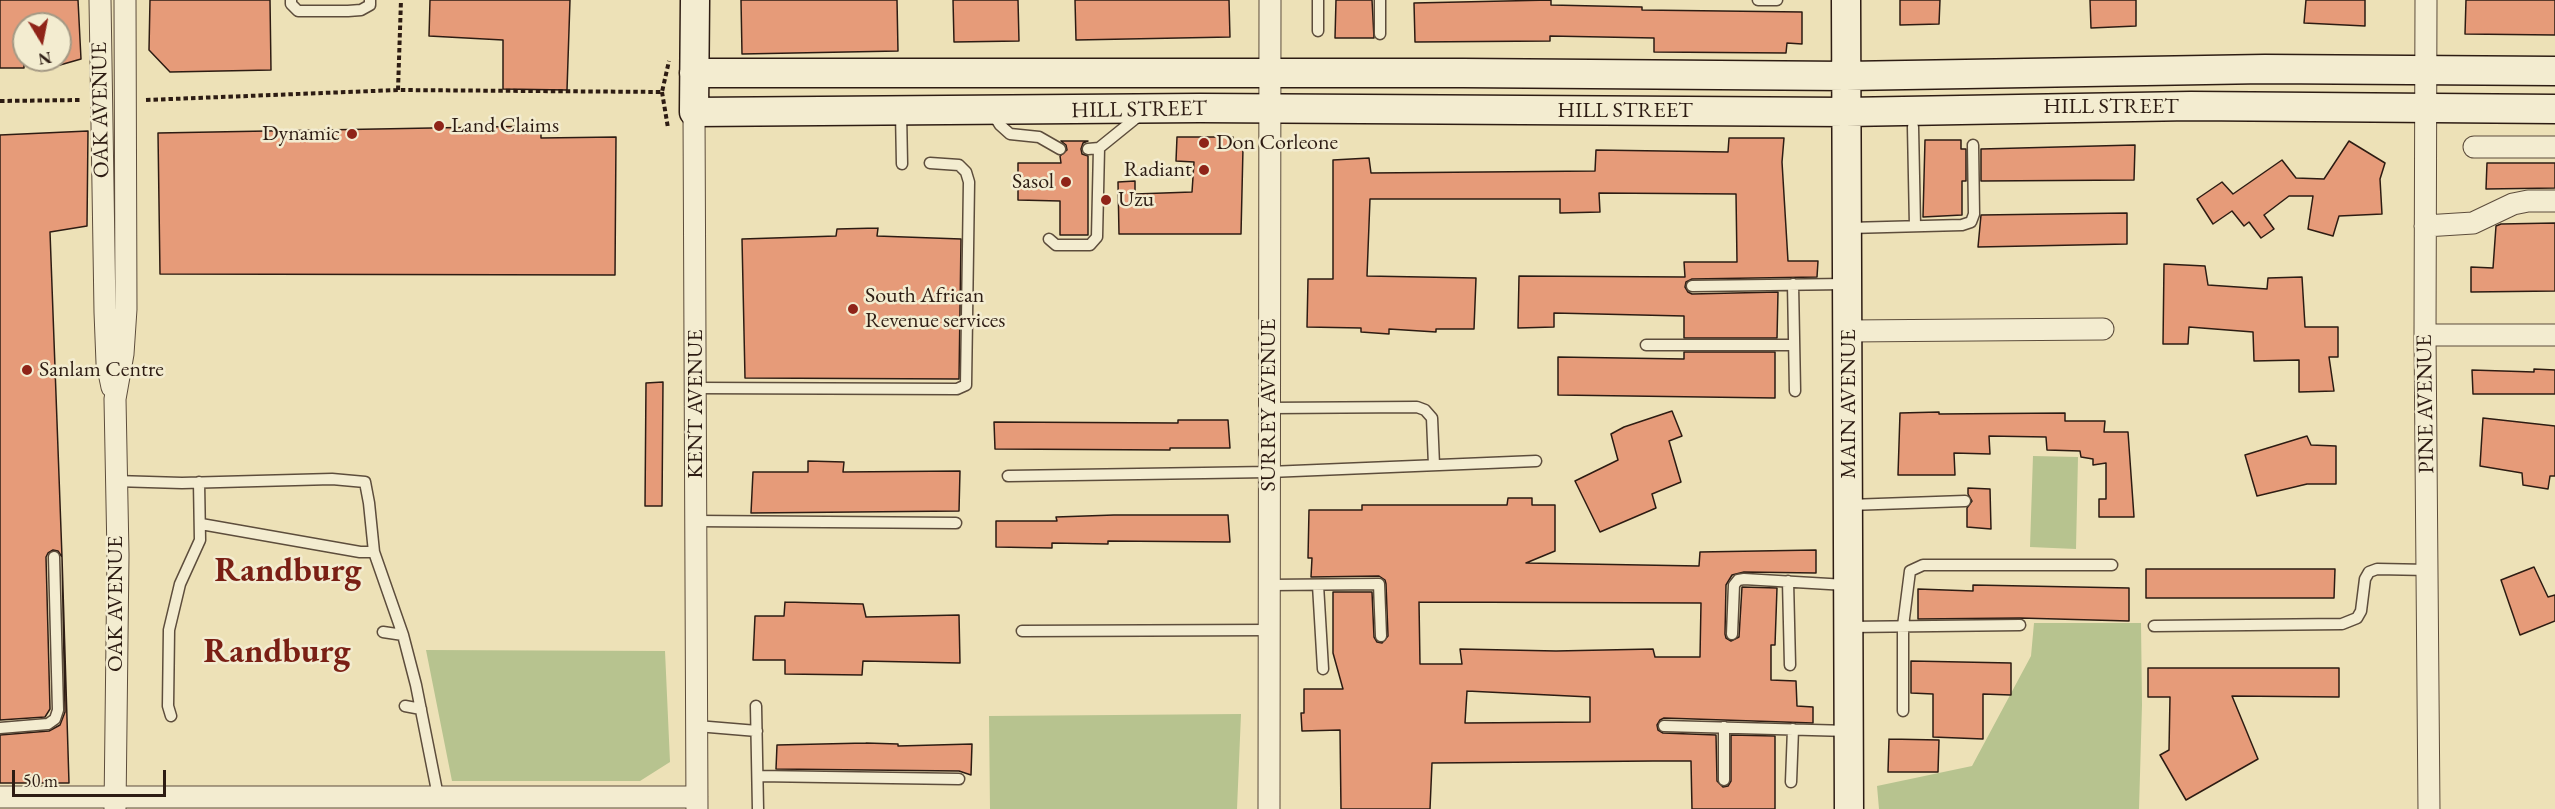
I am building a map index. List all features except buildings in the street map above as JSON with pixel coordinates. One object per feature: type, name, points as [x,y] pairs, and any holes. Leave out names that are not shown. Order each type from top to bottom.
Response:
[{"type":"main road","name":"KENT AVENUE","points":[[694,112],[695,0]]},
{"type":"main road","name":"MAIN AVENUE","points":[[1845,0],[1850,585],[1849,809]]},
{"type":"main road","name":"HILL STREET","points":[[694,73],[1846,76],[2265,69],[2555,70]]},
{"type":"main road","name":"HILL STREET","points":[[694,112],[1269,109],[1846,112],[2179,106],[2555,109]]},
{"type":"street","name":"OAK AVENUE","points":[[100,0],[100,100],[107,363],[115,399]]},
{"type":"street","name":"OAK AVENUE","points":[[115,802],[118,555],[115,399],[123,354],[126,309],[125,0]]},
{"type":"street","name":"SURREY AVENUE","points":[[1269,0],[1269,809]]},
{"type":"street","name":"PINE AVENUE","points":[[2426,0],[2424,108],[2429,809]]},
{"type":"street","name":"KENT AVENUE","points":[[694,112],[697,803]]},
{"type":"street","points":[[2474,147],[2555,147]]},
{"type":"street","points":[[2425,226],[2473,223],[2513,204],[2528,201],[2555,201]]},
{"type":"street","points":[[1848,331],[2103,329]]},
{"type":"street","points":[[2425,336],[2555,335]]},
{"type":"street","points":[[0,796],[115,802],[394,803],[438,796],[697,803]]},
{"type":"lane","points":[[291,0],[291,4],[298,11],[361,10],[370,4],[370,0]]},
{"type":"lane","points":[[1318,0],[1318,31]]},
{"type":"lane","points":[[1380,0],[1380,34]]},
{"type":"lane","points":[[1758,0],[1777,0]]},
{"type":"lane","points":[[1048,238],[1056,244],[1090,244],[1097,237],[1094,149],[1146,110]]},
{"type":"lane","points":[[901,111],[902,164]]},
{"type":"lane","points":[[991,111],[1000,125],[1010,134],[1039,137],[1060,149]]},
{"type":"lane","points":[[1913,127],[1915,226]]},
{"type":"lane","points":[[1846,228],[1962,225],[1971,222],[1974,214],[1973,144]]},
{"type":"lane","points":[[696,388],[957,389],[966,385],[969,182],[966,172],[959,165],[930,163]]},
{"type":"lane","points":[[1793,284],[1795,392]]},
{"type":"lane","points":[[1692,286],[1848,284]]},
{"type":"lane","points":[[1646,345],[1794,345]]},
{"type":"lane","points":[[1269,408],[1417,407],[1425,410],[1432,418],[1434,465]]},
{"type":"lane","points":[[1008,476],[1269,472],[1536,461]]},
{"type":"lane","points":[[115,481],[332,479],[365,482],[374,552],[403,635],[421,709],[438,796]]},
{"type":"lane","points":[[171,716],[168,706],[169,630],[197,550],[201,524],[199,482]]},
{"type":"lane","points":[[1849,505],[1965,501]]},
{"type":"lane","points":[[696,521],[956,523]]},
{"type":"lane","points":[[201,524],[360,552],[374,552]]},
{"type":"lane","points":[[0,728],[48,724],[55,718],[58,710],[54,557]]},
{"type":"lane","points":[[1903,711],[1903,626],[1910,571],[1923,565],[2112,565]]},
{"type":"lane","points":[[2154,626],[2342,624],[2357,618],[2361,611],[2365,579],[2369,572],[2377,569],[2429,570]]},
{"type":"lane","points":[[1732,634],[1734,585],[1738,580],[1850,585]]},
{"type":"lane","points":[[1788,581],[1790,665]]},
{"type":"lane","points":[[1270,585],[1379,585],[1381,636]]},
{"type":"lane","points":[[1318,585],[1323,669]]},
{"type":"lane","points":[[1850,627],[2020,624]]},
{"type":"lane","points":[[1022,631],[1269,630]]},
{"type":"lane","points":[[383,632],[403,635]]},
{"type":"lane","points":[[405,706],[421,709]]},
{"type":"lane","points":[[756,706],[758,809]]},
{"type":"lane","points":[[697,726],[757,731]]},
{"type":"lane","points":[[1664,726],[1849,731]]},
{"type":"lane","points":[[1724,727],[1724,780]]},
{"type":"lane","points":[[1791,783],[1793,729]]},
{"type":"lane","points":[[758,776],[959,779]]},
{"type":"path","points":[[398,90],[401,0]]},
{"type":"path","points":[[668,128],[662,92],[671,52]]},
{"type":"path","points":[[125,100],[398,90],[662,92]]},
{"type":"path","points":[[0,101],[100,100]]},
{"type":"green space","points":[[2033,456],[2078,457],[2076,549],[2030,547]]},
{"type":"green space","points":[[2034,623],[2141,623],[2142,705],[2139,809],[1879,809],[1877,786],[1972,766],[2031,656]]},
{"type":"green space","points":[[426,650],[665,651],[670,762],[640,781],[452,781]]},
{"type":"green space","points":[[1241,714],[1237,809],[990,809],[989,716]]},
{"type":"place","name":"Land Claims","points":[[439,126]]},
{"type":"place","name":"Dynamic","points":[[352,134]]},
{"type":"place","name":"Don Corleone","points":[[1204,143]]},
{"type":"place","name":"Radiant","points":[[1204,170]]},
{"type":"place","name":"Sasol","points":[[1066,182]]},
{"type":"place","name":"Uzu","points":[[1106,200]]},
{"type":"place","name":"South African Revenue services","points":[[853,309]]},
{"type":"place","name":"Sanlam Centre","points":[[27,370]]},
{"type":"district","name":"Randburg","points":[[288,572]]},
{"type":"district","name":"Randburg","points":[[277,653]]}]
